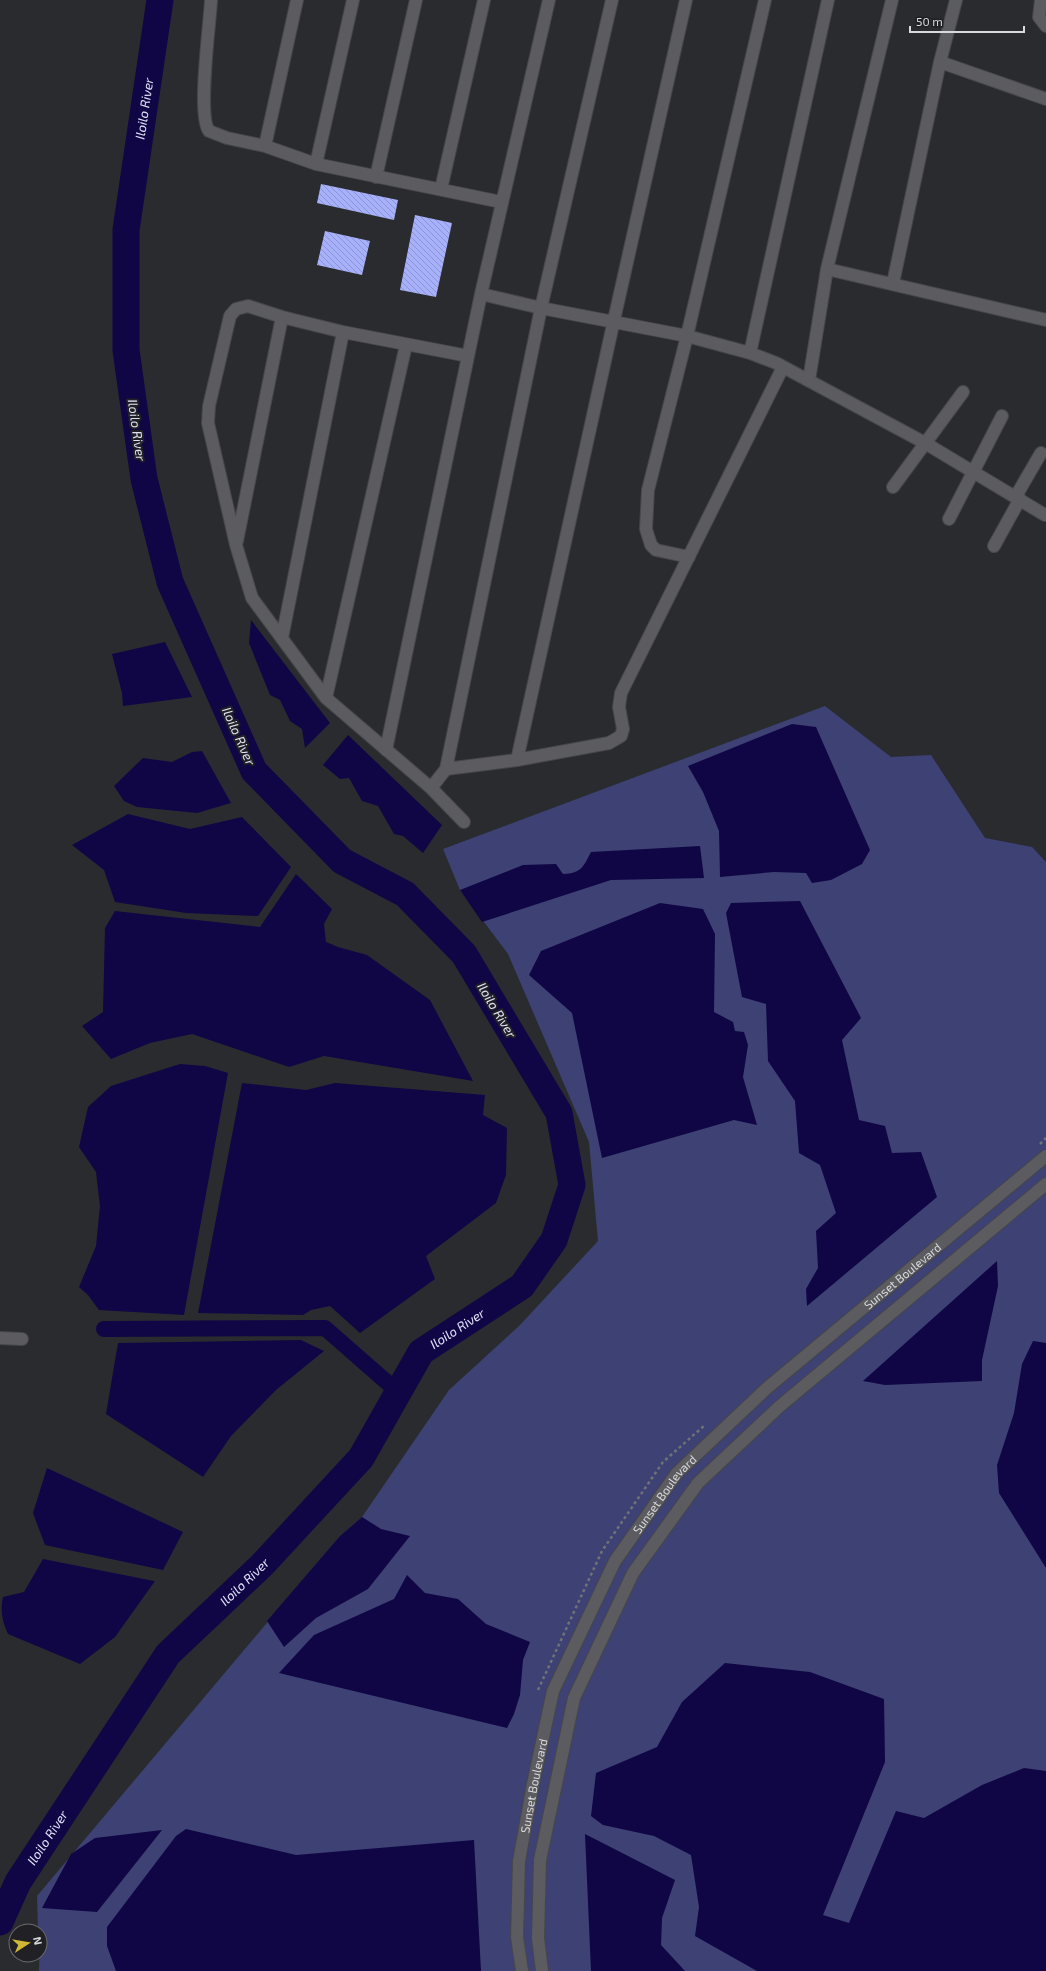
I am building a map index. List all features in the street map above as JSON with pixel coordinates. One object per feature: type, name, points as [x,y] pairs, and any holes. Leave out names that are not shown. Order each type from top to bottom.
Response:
[{"type":"street","points":[[211,0],[204,100],[205,124],[209,131],[213,134],[265,146],[316,164],[501,202]]},
{"type":"street","points":[[265,146],[297,0]]},
{"type":"street","points":[[316,164],[353,0]]},
{"type":"street","points":[[376,177],[416,0]]},
{"type":"street","points":[[441,189],[484,0]]},
{"type":"street","points":[[386,750],[480,294],[549,0]]},
{"type":"street","points":[[431,788],[446,769],[541,308],[612,0]]},
{"type":"street","points":[[517,760],[686,0]]},
{"type":"street","points":[[689,557],[656,550],[651,546],[646,529],[648,490],[687,336],[765,0]]},
{"type":"street","points":[[750,353],[828,0]]},
{"type":"street","points":[[809,380],[827,269],[892,0]]},
{"type":"street","points":[[893,283],[940,62],[956,0]]},
{"type":"street","points":[[1041,0],[1039,17],[1046,26]]},
{"type":"street","points":[[940,62],[1046,99]]},
{"type":"street","points":[[827,269],[893,283],[1046,320]]},
{"type":"street","points":[[480,294],[541,308],[614,320],[687,336],[750,353],[809,380],[925,443],[1045,515]]},
{"type":"street","points":[[464,822],[431,788],[326,698],[252,598],[236,546],[208,423],[209,406],[226,329],[232,312],[239,307],[248,306],[282,317],[343,332],[468,356]]},
{"type":"street","points":[[236,546],[282,317]]},
{"type":"street","points":[[282,638],[343,332]]},
{"type":"street","points":[[326,698],[406,345]]},
{"type":"street","points":[[446,769],[517,760],[609,743],[621,736],[623,729],[619,707],[622,693],[783,367]]},
{"type":"street","points":[[893,487],[963,392]]},
{"type":"street","points":[[949,519],[1002,416]]},
{"type":"street","points":[[994,546],[1042,453]]},
{"type":"street","name":"Sunset Boulevard","points":[[522,1971],[517,1938],[519,1861],[533,1784],[553,1691],[615,1561],[677,1473],[767,1388],[1046,1156]]},
{"type":"street","name":"Sunset Boulevard","points":[[542,1971],[538,1938],[540,1860],[574,1698],[633,1573],[698,1483],[780,1406],[1046,1184]]},
{"type":"street","points":[[0,1338],[22,1339]]},
{"type":"street","points":[[810,1352],[824,1369]]},
{"type":"path","points":[[1034,1148],[1046,1138]]},
{"type":"path","points":[[538,1692],[539,1684],[602,1551],[663,1462],[710,1421]]},
{"type":"shaded area","points":[[251,620],[330,723],[305,748],[302,729],[290,721],[280,700],[270,695],[249,643]]},
{"type":"shaded area","points":[[165,642],[192,697],[123,706],[122,693],[112,654]]},
{"type":"shaded area","points":[[825,706],[891,757],[931,755],[985,838],[1032,847],[1046,862],[1046,1971],[39,1971],[39,1963],[48,1963],[48,1923],[38,1923],[37,1896],[340,1536],[362,1517],[449,1390],[520,1325],[598,1241],[589,1142],[508,954],[460,890],[443,849]]},
{"type":"shaded area","points":[[792,724],[816,727],[870,850],[862,864],[831,880],[812,883],[806,873],[774,872],[720,877],[719,831],[703,792],[688,766]]},
{"type":"shaded area","points":[[348,735],[442,825],[423,853],[403,836],[394,834],[378,806],[362,801],[349,778],[340,779],[323,765]]},
{"type":"shaded area","points":[[202,751],[231,803],[197,813],[137,807],[124,801],[114,786],[143,758],[172,762],[192,752]]},
{"type":"shaded area","points":[[128,814],[190,829],[242,817],[291,867],[258,916],[186,913],[115,902],[104,870],[72,845]]},
{"type":"shaded area","points":[[700,846],[704,878],[611,880],[482,922],[460,890],[523,865],[556,864],[563,874],[578,871],[584,865],[591,852]]},
{"type":"shaded area","points":[[296,874],[332,909],[324,924],[326,942],[367,955],[430,1000],[473,1081],[324,1056],[289,1067],[192,1034],[150,1043],[111,1059],[82,1026],[103,1012],[105,928],[115,911],[260,927]]},
{"type":"shaded area","points":[[800,901],[861,1018],[842,1040],[859,1120],[885,1126],[892,1153],[921,1152],[937,1197],[807,1306],[806,1289],[818,1268],[816,1231],[836,1213],[820,1165],[799,1153],[795,1101],[768,1061],[766,1004],[742,997],[726,913],[731,903]]},
{"type":"shaded area","points":[[660,903],[703,909],[715,934],[714,1012],[733,1022],[735,1031],[744,1032],[748,1045],[743,1077],[757,1125],[734,1120],[602,1158],[572,1013],[529,975],[541,951]]},
{"type":"shaded area","points":[[180,1064],[205,1066],[228,1073],[184,1315],[99,1310],[88,1295],[79,1287],[96,1246],[100,1206],[96,1172],[79,1147],[88,1107],[111,1086]]},
{"type":"shaded area","points":[[242,1083],[306,1090],[335,1083],[485,1095],[483,1115],[507,1128],[506,1175],[496,1203],[426,1256],[435,1279],[360,1333],[330,1306],[311,1310],[303,1315],[198,1313]]},
{"type":"shaded area","points":[[997,1261],[998,1286],[982,1360],[982,1381],[885,1385],[863,1381]]},
{"type":"shaded area","points":[[301,1340],[324,1351],[276,1390],[231,1436],[203,1477],[106,1414],[118,1343]]},
{"type":"shaded area","points":[[1033,1341],[1046,1343],[1046,1568],[999,1493],[997,1465],[1014,1413],[1022,1364]]},
{"type":"shaded area","points":[[47,1468],[183,1532],[163,1570],[45,1545],[33,1513]]},
{"type":"shaded area","points":[[362,1517],[381,1529],[410,1536],[368,1589],[316,1618],[284,1647],[267,1621],[340,1536]]},
{"type":"shaded area","points":[[43,1559],[155,1581],[115,1637],[80,1664],[8,1634],[4,1625],[2,1616],[3,1597],[24,1592]]},
{"type":"shaded area","points":[[407,1575],[425,1593],[458,1599],[486,1624],[530,1642],[523,1660],[520,1695],[514,1714],[507,1728],[279,1673],[314,1635],[394,1599]]},
{"type":"shaded area","points":[[725,1663],[810,1672],[884,1699],[885,1762],[823,1915],[849,1923],[896,1811],[924,1818],[982,1785],[1024,1768],[1046,1771],[1046,1971],[757,1971],[695,1936],[699,1907],[691,1855],[654,1836],[603,1825],[591,1816],[596,1773],[657,1747],[682,1702]]},
{"type":"shaded area","points":[[186,1829],[296,1855],[474,1840],[481,1971],[116,1971],[107,1946],[107,1927],[176,1836]]},
{"type":"shaded area","points":[[162,1830],[97,1912],[42,1908],[71,1854],[95,1838]]},
{"type":"shaded area","points":[[585,1834],[675,1880],[662,1918],[661,1945],[685,1971],[591,1971]]},
{"type":"building","points":[[321,184],[398,200],[394,220],[317,203]]},
{"type":"building","points":[[415,215],[452,223],[436,297],[400,290]]},
{"type":"building","points":[[325,231],[370,241],[362,275],[317,265]]},
{"type":"waterway","name":"Iloilo River","points":[[0,1922],[18,1882],[168,1654],[262,1565],[361,1458],[421,1352],[522,1286],[554,1240],[572,1185],[559,1113],[464,954],[405,894],[342,861],[254,771],[170,582],[144,479],[126,350],[126,230],[160,0]]},
{"type":"waterway","points":[[104,1329],[325,1328],[398,1392]]}]
